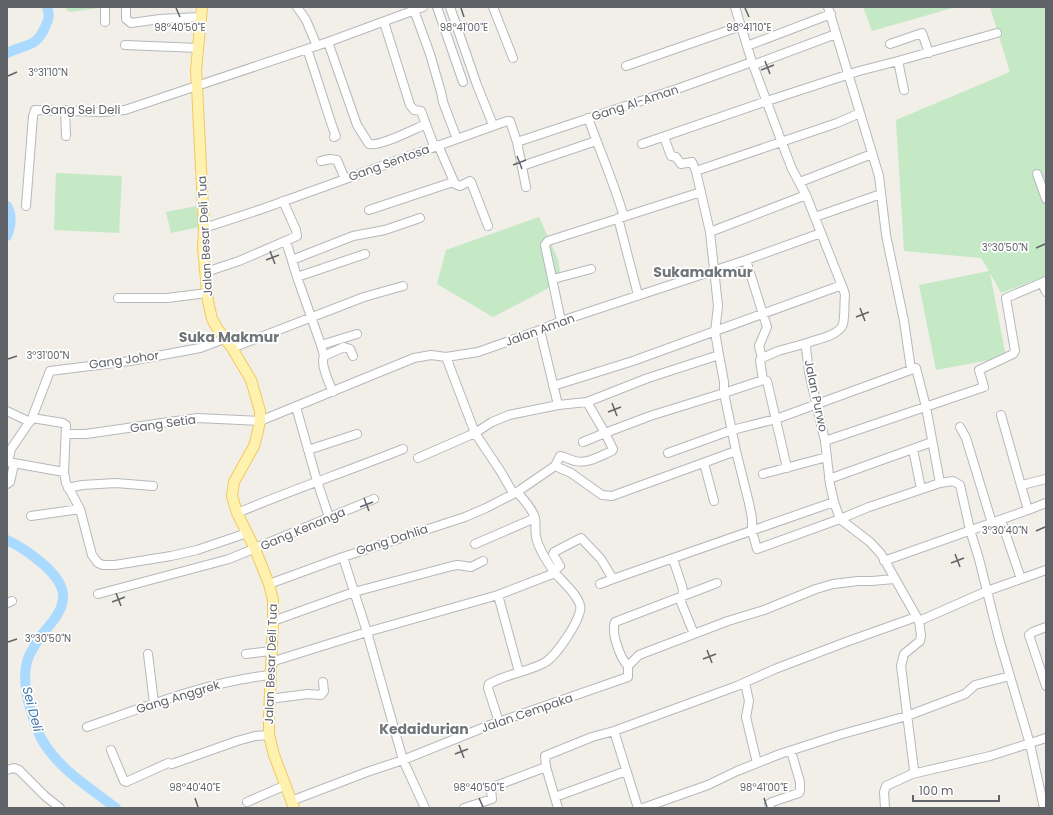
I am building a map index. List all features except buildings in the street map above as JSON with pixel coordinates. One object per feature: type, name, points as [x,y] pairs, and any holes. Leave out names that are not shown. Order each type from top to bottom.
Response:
[{"type":"main road","name":"Jalan Besar Deli Tua","points":[[201,12],[197,87],[204,228],[203,248],[207,293],[212,319],[216,328],[232,348],[251,380],[257,399],[260,421],[254,446],[235,479],[232,488],[232,496],[237,514],[255,549],[269,584],[273,600],[269,734],[274,755],[292,804]]},
{"type":"street","points":[[105,7],[105,22]]},
{"type":"street","points":[[126,7],[126,19],[128,22],[160,19],[201,12]]},
{"type":"street","points":[[297,7],[306,20],[317,46]]},
{"type":"street","name":"Gang Sei Deli","points":[[26,206],[34,112],[38,110],[103,112],[125,110],[317,46],[423,7]]},
{"type":"street","points":[[437,7],[463,82]]},
{"type":"street","points":[[450,7],[477,85],[493,125]]},
{"type":"street","points":[[493,7],[513,58]]},
{"type":"street","name":"Jalan Purwo","points":[[735,7],[753,64],[782,143],[792,169],[800,182],[815,216],[845,295],[842,324],[840,329],[834,333],[807,343],[806,348],[809,372],[825,441],[829,479],[834,502],[840,519]]},
{"type":"street","points":[[414,10],[430,54],[443,102],[457,139]]},
{"type":"street","points":[[747,46],[830,11],[879,176],[886,235],[913,368],[926,407],[940,483]]},
{"type":"street","points":[[384,22],[410,105],[414,110],[421,112],[453,182],[460,186],[471,181],[488,226]]},
{"type":"street","points":[[626,66],[741,26]]},
{"type":"street","points":[[890,44],[922,33],[929,53]]},
{"type":"street","points":[[642,144],[766,100],[848,74],[872,67],[898,62],[997,33]]},
{"type":"street","name":"Gang Al-Aman","points":[[517,142],[753,64],[836,34]]},
{"type":"street","points":[[328,42],[357,125],[369,144],[373,145],[386,142],[426,124]]},
{"type":"street","points":[[125,45],[198,48]]},
{"type":"street","points":[[307,49],[322,98],[336,136],[334,137]]},
{"type":"street","points":[[898,62],[904,90]]},
{"type":"street","points":[[65,110],[66,136]]},
{"type":"street","points":[[696,172],[782,143],[860,114]]},
{"type":"street","points":[[588,118],[608,168],[621,217],[638,295]]},
{"type":"street","name":"Gang Sentosa","points":[[204,228],[262,210],[283,201],[507,121],[510,121],[517,142],[526,187]]},
{"type":"street","points":[[664,137],[671,156],[676,157],[681,164],[692,162],[696,172],[710,232],[718,306],[715,332],[724,382],[724,393],[752,518],[752,531],[756,548],[758,549],[869,507],[940,483],[953,481],[960,484],[970,530],[999,639],[1030,744],[1044,808]]},
{"type":"street","points":[[522,166],[596,141]]},
{"type":"street","points":[[800,182],[872,154]]},
{"type":"street","points":[[321,161],[332,159],[337,160],[345,179]]},
{"type":"street","points":[[1037,174],[1046,199]]},
{"type":"street","points":[[369,210],[453,182]]},
{"type":"street","points":[[561,321],[545,245],[548,241],[701,192]]},
{"type":"street","points":[[815,216],[881,194]]},
{"type":"street","points":[[710,232],[806,195]]},
{"type":"street","points":[[206,272],[295,237],[297,234],[283,201]]},
{"type":"street","points":[[292,260],[357,234],[385,230],[420,218]]},
{"type":"street","name":"Jalan Aman","points":[[260,421],[414,358],[431,355],[446,357],[478,352],[561,321],[746,260],[821,233]]},
{"type":"street","points":[[286,241],[321,345],[324,356],[322,358],[323,366],[333,392]]},
{"type":"street","points":[[297,277],[365,254]]},
{"type":"street","points":[[746,260],[767,329],[759,346],[762,358],[760,360],[760,364],[763,380],[767,381],[787,468]]},
{"type":"street","points":[[553,279],[591,269]]},
{"type":"street","points":[[825,441],[984,387],[979,370],[1013,354],[1015,351],[1006,298],[1044,282],[1046,292]]},
{"type":"street","points":[[553,386],[633,361],[842,285]]},
{"type":"street","points":[[232,348],[364,297],[403,286]]},
{"type":"street","points":[[118,298],[167,298],[207,293]]},
{"type":"street","points":[[540,330],[558,405]]},
{"type":"street","points":[[321,345],[357,334]]},
{"type":"street","name":"Gang Johor","points":[[7,484],[10,482],[11,463],[9,448],[31,420],[49,373],[52,370],[130,361],[200,348],[224,339]]},
{"type":"street","points":[[762,358],[778,351],[807,343]]},
{"type":"street","points":[[324,356],[344,347],[350,348],[353,356]]},
{"type":"street","points":[[418,458],[475,433],[492,422],[509,415],[558,405],[587,402],[648,378],[719,355]]},
{"type":"street","points":[[446,357],[475,433],[515,493],[528,506],[535,518],[536,536],[543,554],[580,604],[578,617],[562,646],[555,654],[544,663],[488,685],[493,707],[499,722]]},
{"type":"street","points":[[668,453],[732,430],[776,418],[913,368]]},
{"type":"street","points":[[583,442],[650,416],[763,380]]},
{"type":"street","points":[[587,402],[605,433]]},
{"type":"street","points":[[296,407],[329,517]]},
{"type":"street","points":[[7,412],[31,420],[64,423],[66,425],[67,434],[64,453],[64,472],[68,488],[80,508],[92,555],[96,561],[103,565],[115,565],[171,556],[198,550],[247,533]]},
{"type":"street","points":[[1001,414],[1028,510]]},
{"type":"street","name":"Gang Setia","points":[[67,434],[94,433],[196,418],[260,421]]},
{"type":"street","points":[[960,427],[966,438],[992,523]]},
{"type":"street","name":"Gang Dahlia","points":[[269,584],[343,557],[465,517],[486,508],[515,493],[554,466],[560,456],[574,461],[586,462],[612,451],[613,447],[605,433]]},
{"type":"street","points":[[308,450],[357,434]]},
{"type":"street","points":[[829,479],[932,442]]},
{"type":"street","points":[[237,514],[317,481],[359,467],[403,449]]},
{"type":"street","points":[[913,450],[921,489]]},
{"type":"street","points":[[554,466],[571,473],[602,495],[612,496],[736,451]]},
{"type":"street","points":[[764,474],[827,457]]},
{"type":"street","points":[[11,463],[64,472]]},
{"type":"street","points":[[704,463],[714,501]]},
{"type":"street","points":[[1022,485],[1046,478]]},
{"type":"street","points":[[68,488],[82,485],[116,483],[153,486]]},
{"type":"street","name":"Gang Kenanga","points":[[98,594],[208,566],[255,549],[374,499]]},
{"type":"street","points":[[600,584],[834,502]]},
{"type":"street","points":[[884,561],[1046,503]]},
{"type":"street","points":[[31,516],[80,508]]},
{"type":"street","points":[[475,544],[535,518]]},
{"type":"street","points":[[840,519],[870,542],[878,551],[917,619],[921,635],[920,641],[904,654],[901,666],[914,770],[912,774]]},
{"type":"street","points":[[1001,520],[1021,579]]},
{"type":"street","points":[[271,662],[367,632],[498,595],[555,572],[560,566],[553,554],[554,552],[581,538],[601,559],[613,579]]},
{"type":"street","points":[[343,557],[367,632],[391,720],[404,760],[425,808]]},
{"type":"street","points":[[673,559],[683,591],[681,602],[694,634]]},
{"type":"street","points":[[273,622],[354,592],[452,566],[458,565],[471,567],[483,561]]},
{"type":"street","points":[[558,808],[544,758],[549,753],[592,737],[614,732],[745,683],[806,657],[917,619],[987,591],[1046,570]]},
{"type":"street","points":[[717,583],[682,598],[615,622],[614,626],[617,645],[628,666],[639,655],[764,610],[816,589],[833,584],[894,579]]},
{"type":"street","points":[[498,595],[519,672]]},
{"type":"street","points":[[1046,627],[1029,634],[1046,686]]},
{"type":"street","points":[[246,654],[272,651]]},
{"type":"street","points":[[148,654],[154,703]]},
{"type":"street","name":"Jalan Cempaka","points":[[292,804],[367,772],[404,760],[479,729],[628,677],[628,666]]},
{"type":"street","name":"Gang Anggrek","points":[[87,727],[154,703],[218,685],[270,675]]},
{"type":"street","points":[[642,808],[708,785],[757,763],[839,734],[907,716],[965,694],[975,685],[1010,676]]},
{"type":"street","points":[[269,699],[308,694],[321,695],[324,691],[323,682]]},
{"type":"street","points":[[745,683],[749,701],[746,717],[757,763]]},
{"type":"street","points":[[614,732],[638,808]]},
{"type":"street","points":[[111,750],[124,781],[126,782],[168,763],[172,764],[248,738],[269,734]]},
{"type":"street","points":[[885,808],[884,792],[886,786],[912,774],[982,758],[1046,738]]},
{"type":"street","points":[[770,808],[769,805],[772,802],[799,793],[800,791],[800,782],[791,751]]},
{"type":"street","points":[[464,808],[492,799],[491,790],[493,787],[546,767]]},
{"type":"street","points":[[7,770],[14,768],[19,770],[45,796],[60,808]]},
{"type":"street","points":[[555,797],[626,771]]},
{"type":"street","points":[[247,802],[286,785]]},
{"type":"green space","points":[[64,7],[100,7],[100,8],[69,12]]},
{"type":"green space","points":[[863,7],[956,7],[872,31]]},
{"type":"green space","points":[[990,7],[1046,7],[1046,276],[1001,293],[990,273],[1006,357],[936,370],[919,285],[989,271],[981,258],[904,251],[896,120],[1010,72]]},
{"type":"green space","points":[[56,173],[122,176],[119,233],[54,230]]},
{"type":"green space","points":[[196,206],[200,227],[171,233],[166,212]]},
{"type":"green space","points":[[539,217],[558,259],[562,281],[493,317],[437,284],[446,250]]},
{"type":"waterway","name":"Sei Deli","points":[[7,53],[35,42],[47,23],[49,12],[47,7]]},
{"type":"waterway","name":"Sei Deli","points":[[7,206],[11,221],[7,236]]},
{"type":"waterway","name":"Sei Deli","points":[[7,540],[43,564],[58,581],[62,590],[63,599],[60,610],[40,637],[27,661],[25,684],[28,701],[37,729],[41,738],[56,759],[75,777],[116,808]]},
{"type":"district","name":"Sukamakmur","points":[[703,272]]},
{"type":"district","name":"Suka Makmur","points":[[229,337]]},
{"type":"district","name":"Kedaidurian","points":[[424,729]]}]
